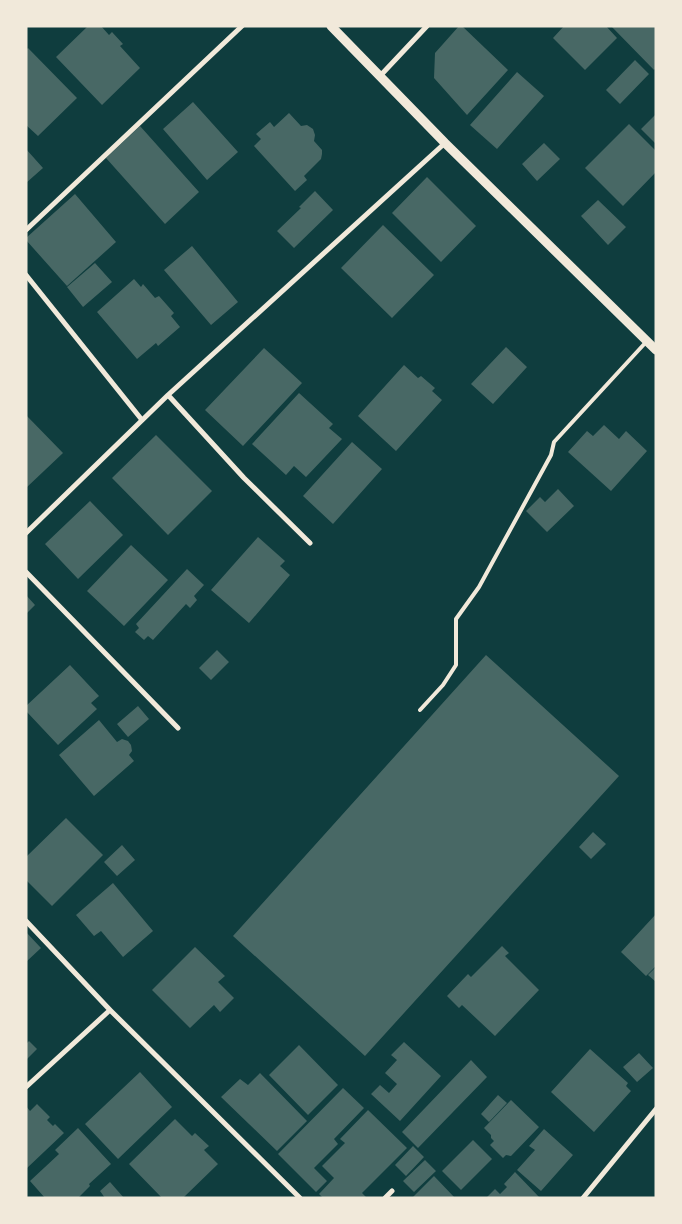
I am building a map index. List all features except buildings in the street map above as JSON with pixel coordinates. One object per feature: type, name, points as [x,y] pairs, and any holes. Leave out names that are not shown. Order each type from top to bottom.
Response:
[{"type":"street","points":[[26,230],[242,26]]},
{"type":"street","points":[[330,26],[445,143],[656,350]]},
{"type":"street","points":[[380,76],[427,26]]},
{"type":"street","points":[[26,533],[168,395],[445,143]]},
{"type":"street","points":[[26,276],[142,420]]},
{"type":"street","points":[[168,395],[244,478],[310,543]]},
{"type":"street","points":[[26,572],[178,728]]},
{"type":"street","points":[[26,921],[110,1010],[300,1198]]},
{"type":"street","points":[[26,1087],[110,1010]]},
{"type":"street","points":[[583,1198],[656,1109]]},
{"type":"street","points":[[385,1198],[392,1191]]},
{"type":"lane","points":[[420,710],[443,685],[456,665],[456,619],[483,579],[550,455],[554,442],[647,342]]}]
